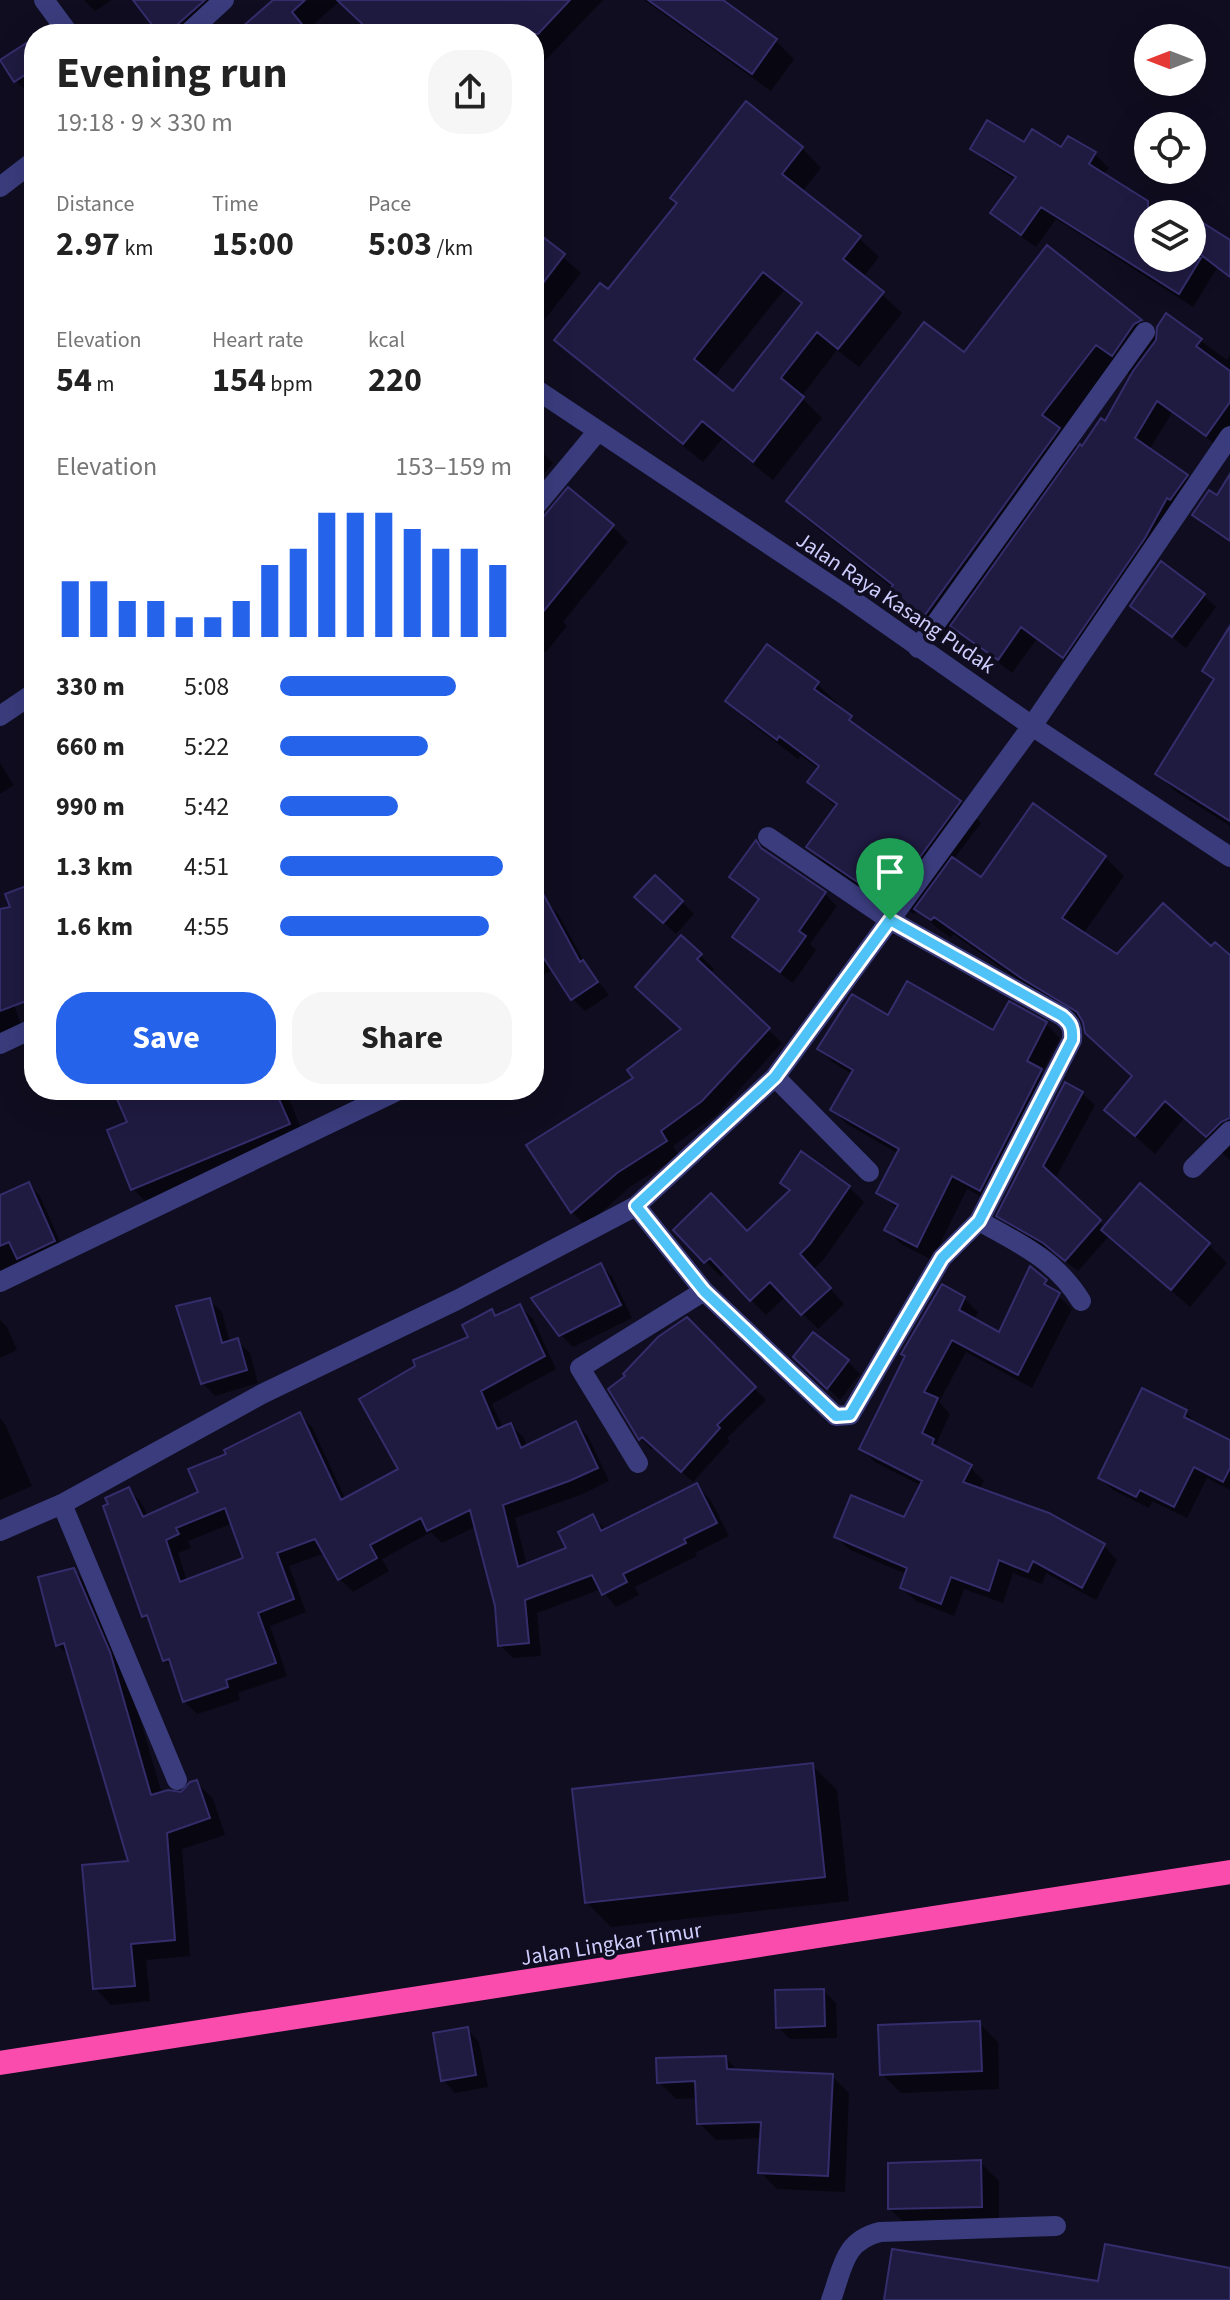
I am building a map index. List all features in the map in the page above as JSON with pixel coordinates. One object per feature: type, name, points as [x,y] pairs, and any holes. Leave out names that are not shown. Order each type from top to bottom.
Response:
[{"type":"highway","name":"Jalan Lingkar Timur","points":[[0,2063],[1230,1872]]},
{"type":"street","points":[[44,0],[62,24]]},
{"type":"street","points":[[198,24],[224,0]]},
{"type":"street","points":[[0,187],[24,169]]},
{"type":"street","points":[[918,648],[1145,332]]},
{"type":"street","name":"Jalan Raya Kasang Pudak","points":[[544,395],[1230,857]]},
{"type":"street","points":[[544,496],[598,431]]},
{"type":"street","points":[[0,1531],[62,1504],[262,1394],[457,1300],[636,1206],[775,1077],[1032,726],[1230,436]]},
{"type":"street","points":[[0,716],[24,700]]},
{"type":"street","points":[[636,1206],[704,1291],[836,1416],[850,1415],[942,1258],[979,1221],[1072,1040],[1073,1030],[1062,1016],[890,920],[768,837]]},
{"type":"street","points":[[0,1044],[24,1033]]},
{"type":"street","points":[[775,1077],[869,1172]]},
{"type":"street","points":[[0,1282],[378,1100]]},
{"type":"street","points":[[1193,1168],[1230,1131]]},
{"type":"street","points":[[979,1221],[1040,1254],[1081,1301]]},
{"type":"street","points":[[638,1463],[580,1368],[704,1291]]},
{"type":"street","points":[[62,1504],[177,1780]]},
{"type":"street","points":[[831,2300],[853,2244],[865,2236],[880,2232],[1056,2226]]},
{"type":"building","points":[[133,0],[205,0],[178,24],[151,24]]},
{"type":"building","points":[[273,0],[305,0],[292,12],[302,24],[245,24]]},
{"type":"building","points":[[337,0],[570,0],[544,28],[544,24],[362,24]]},
{"type":"building","points":[[648,0],[723,0],[777,39],[752,74]]},
{"type":"building","points":[[24,44],[24,76],[14,82],[0,60]]},
{"type":"building","points":[[746,101],[803,147],[782,174],[861,236],[843,259],[884,292],[838,349],[817,332],[781,378],[804,397],[753,462],[702,421],[683,444],[554,340],[600,283],[608,289],[677,203],[670,198]],"holes":[[[763,272],[802,303],[733,391],[694,359]]]},
{"type":"building","points":[[987,120],[1024,142],[1032,129],[1061,147],[1068,136],[1096,152],[1089,164],[1146,200],[1134,200],[1134,266],[1041,207],[1021,235],[990,213],[1016,177],[970,149]]},
{"type":"building","points":[[1206,225],[1230,240],[1230,277],[1206,259]]},
{"type":"building","points":[[544,238],[565,254],[544,282]]},
{"type":"building","points":[[1047,245],[1142,320],[1134,324],[1112,356],[1096,345],[1042,415],[1060,428],[922,619],[887,593],[893,585],[786,501],[924,322],[964,352]]},
{"type":"building","points":[[1144,272],[1192,272],[1179,294]]},
{"type":"building","points":[[1166,313],[1202,339],[1196,346],[1230,371],[1230,402],[1206,436],[1157,401],[1135,438],[1188,475],[1170,500],[1167,498],[1145,538],[1063,658],[1021,627],[998,660],[950,626],[1080,444],[1082,446],[1101,418],[1105,421],[1133,371],[1156,340],[1157,327]]},
{"type":"building","points":[[1230,474],[1230,541],[1192,515],[1209,490],[1217,495]]},
{"type":"building","points":[[568,487],[614,525],[544,611],[544,516]]},
{"type":"building","points":[[1161,561],[1205,594],[1172,637],[1130,606]]},
{"type":"building","points":[[1230,626],[1230,821],[1155,774],[1214,679],[1202,671]]},
{"type":"building","points":[[767,644],[819,682],[814,689],[852,716],[849,720],[961,801],[893,894],[878,884],[872,892],[806,847],[837,804],[807,782],[819,766],[779,736],[777,740],[725,701]]},
{"type":"building","points":[[1033,803],[1106,856],[1062,918],[1117,954],[1163,903],[1211,946],[1215,942],[1230,955],[1230,1118],[1221,1122],[1206,1137],[1165,1101],[1135,1136],[1104,1110],[1132,1076],[1085,1033],[1077,1012],[1021,978],[934,917],[931,920],[914,909],[952,857],[981,877]]},
{"type":"building","points":[[756,840],[761,848],[826,892],[799,931],[806,936],[780,972],[732,937],[759,899],[729,877]]},
{"type":"building","points":[[655,875],[683,901],[663,923],[634,897]]},
{"type":"building","points":[[24,887],[24,1002],[0,1011],[0,909],[10,907],[5,894]]},
{"type":"building","points":[[544,895],[580,962],[583,960],[598,982],[571,1000],[544,959]]},
{"type":"building","points":[[681,935],[702,954],[697,959],[770,1028],[702,1101],[661,1131],[667,1141],[617,1173],[571,1213],[526,1145],[633,1078],[627,1070],[681,1029],[635,987]]},
{"type":"building","points":[[907,981],[993,1030],[1009,1001],[1047,1022],[1027,1061],[1042,1069],[980,1191],[952,1176],[917,1247],[884,1230],[898,1205],[876,1193],[899,1149],[830,1110],[853,1070],[817,1049],[852,994],[888,1015]]},
{"type":"building","points":[[1065,1082],[1083,1092],[1043,1166],[1101,1220],[1065,1261],[1043,1243],[996,1216]]},
{"type":"building","points":[[117,1100],[279,1100],[290,1124],[131,1190],[107,1130],[127,1122]]},
{"type":"building","points":[[801,1151],[850,1186],[800,1254],[831,1288],[801,1315],[770,1282],[750,1301],[710,1258],[704,1263],[673,1230],[711,1193],[747,1231],[790,1190],[780,1183]]},
{"type":"building","points":[[29,1182],[55,1241],[17,1259],[9,1242],[0,1246],[0,1195]]},
{"type":"building","points":[[1140,1183],[1210,1243],[1171,1290],[1101,1230]]},
{"type":"building","points":[[601,1263],[621,1305],[559,1336],[531,1298]]},
{"type":"building","points":[[1030,1266],[1047,1280],[1044,1284],[1060,1293],[1018,1375],[952,1340],[924,1392],[938,1398],[922,1433],[934,1439],[932,1444],[972,1465],[963,1482],[1049,1513],[1105,1544],[1082,1588],[1033,1561],[1028,1572],[999,1560],[989,1591],[951,1577],[941,1604],[900,1588],[907,1568],[834,1537],[851,1495],[904,1517],[922,1481],[859,1449],[905,1356],[901,1354],[942,1284],[965,1297],[959,1310],[999,1332]]},
{"type":"building","points":[[210,1298],[222,1343],[238,1338],[247,1370],[201,1384],[176,1306]]},
{"type":"building","points":[[520,1304],[545,1356],[481,1391],[497,1429],[511,1423],[521,1448],[576,1421],[598,1468],[503,1505],[518,1567],[566,1548],[558,1532],[593,1514],[601,1531],[697,1483],[717,1523],[684,1539],[686,1543],[623,1574],[627,1582],[602,1595],[592,1575],[525,1600],[529,1643],[498,1646],[495,1606],[470,1510],[427,1531],[421,1518],[370,1545],[377,1558],[338,1580],[315,1539],[277,1553],[294,1599],[258,1613],[276,1663],[226,1680],[228,1687],[183,1702],[169,1659],[163,1661],[147,1615],[142,1617],[103,1506],[108,1504],[105,1498],[129,1487],[143,1517],[198,1492],[188,1469],[226,1454],[224,1450],[300,1412],[341,1500],[398,1469],[359,1399],[415,1366],[413,1360],[468,1337],[462,1325],[492,1309],[495,1316]],"holes":[[[225,1508],[243,1558],[180,1582],[166,1540],[179,1534],[176,1528]]]},
{"type":"building","points":[[687,1317],[756,1387],[717,1425],[720,1428],[681,1472],[642,1437],[639,1440],[608,1389],[625,1376],[623,1374],[658,1337]]},
{"type":"building","points":[[813,1332],[849,1360],[827,1389],[793,1357]]},
{"type":"building","points":[[1142,1388],[1187,1410],[1184,1417],[1230,1440],[1230,1468],[1223,1482],[1194,1467],[1174,1507],[1140,1490],[1136,1497],[1098,1478]]},
{"type":"building","points":[[74,1568],[110,1652],[151,1795],[168,1790],[181,1792],[190,1782],[197,1780],[210,1818],[167,1833],[175,1940],[131,1944],[135,1986],[93,1989],[82,1865],[128,1861],[64,1643],[56,1646],[38,1577]]},
{"type":"building","points":[[813,1763],[825,1877],[585,1903],[572,1789]]},
{"type":"building","points":[[824,1989],[825,2026],[776,2028],[775,1990]]},
{"type":"building","points":[[980,2021],[982,2071],[880,2075],[878,2025]]},
{"type":"building","points":[[468,2027],[476,2075],[441,2081],[433,2033]]},
{"type":"building","points":[[726,2056],[727,2069],[833,2074],[828,2176],[758,2173],[761,2122],[697,2124],[695,2081],[657,2083],[656,2058]]},
{"type":"building","points":[[981,2160],[982,2207],[888,2209],[888,2163]]},
{"type":"building","points":[[1105,2244],[1230,2268],[1230,2300],[884,2300],[892,2249],[1098,2281]]},
{"type":"route","points":[[890,920],[1062,1016],[1073,1030],[1072,1040],[979,1221],[942,1258],[850,1415],[836,1416],[704,1291],[636,1206],[775,1077],[890,920]]}]
